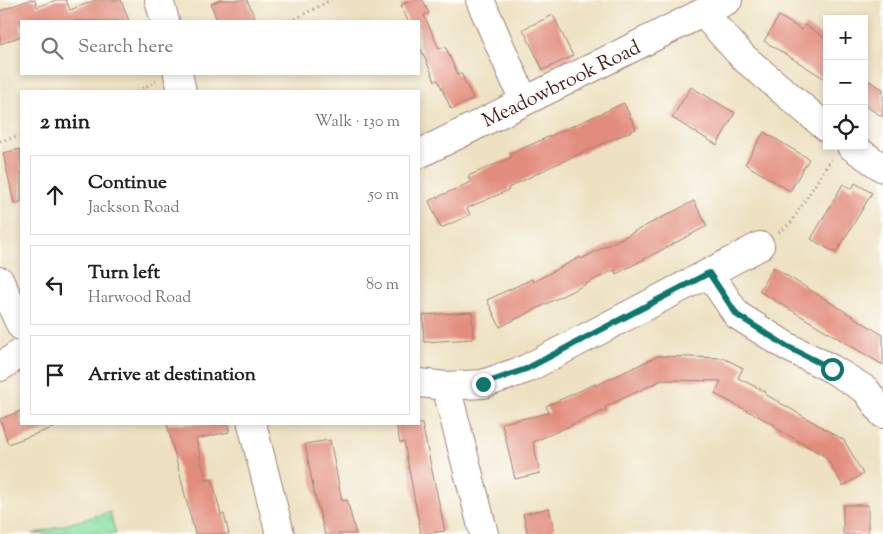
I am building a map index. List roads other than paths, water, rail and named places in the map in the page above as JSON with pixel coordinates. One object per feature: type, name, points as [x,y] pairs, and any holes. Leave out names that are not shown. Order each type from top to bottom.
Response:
[{"type":"street","points":[[159,0],[164,20]]},
{"type":"street","points":[[480,0],[524,102]]},
{"type":"street","name":"Meadowbrook Road","points":[[420,154],[728,0]]},
{"type":"street","points":[[703,13],[744,58],[823,125]]},
{"type":"street","points":[[178,75],[182,90]]},
{"type":"street","points":[[842,150],[883,168]]},
{"type":"street","points":[[420,382],[446,386],[483,384],[526,369],[760,246]]},
{"type":"street","points":[[709,273],[737,315],[788,347],[832,369],[866,390],[883,414]]},
{"type":"street","points":[[0,281],[20,324]]},
{"type":"street","points":[[0,367],[20,354]]},
{"type":"street","points":[[446,386],[484,534]]},
{"type":"street","points":[[252,425],[280,534]]}]
